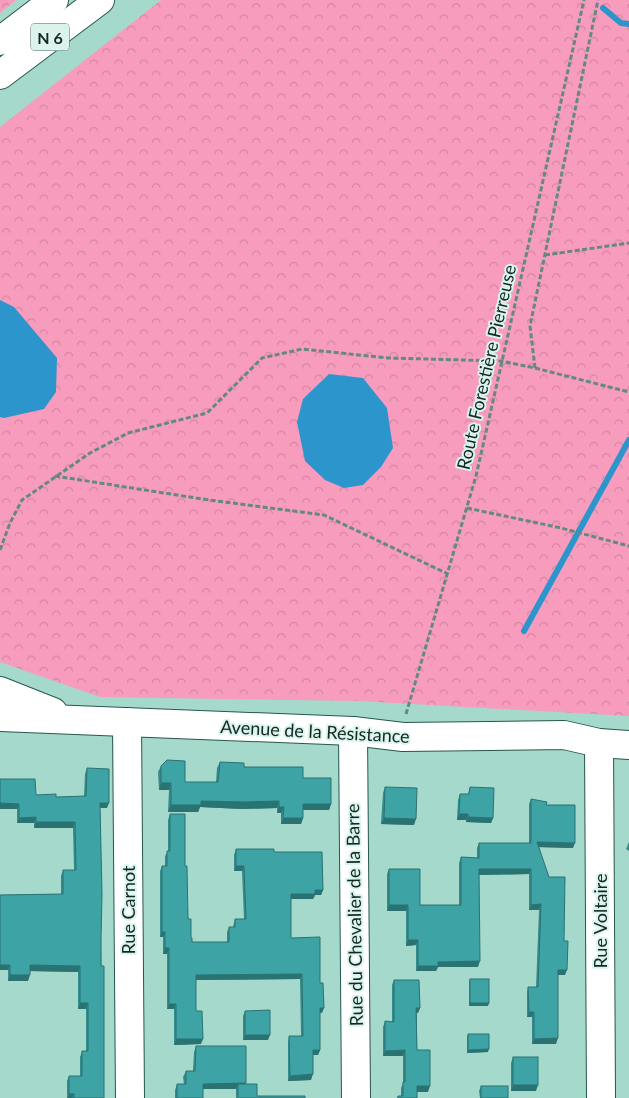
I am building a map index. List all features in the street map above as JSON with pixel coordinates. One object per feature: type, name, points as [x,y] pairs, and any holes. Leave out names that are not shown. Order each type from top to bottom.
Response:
[{"type":"street","name":"N 6","points":[[0,41],[54,0]]},
{"type":"street","name":"N 6","points":[[0,75],[100,0]]},
{"type":"street","points":[[0,691],[71,719]]},
{"type":"street","name":"Avenue de la Résistance","points":[[0,717],[353,731],[403,736],[564,735],[599,743],[629,745]]},
{"type":"street","name":"Rue Carnot","points":[[126,722],[130,1098]]},
{"type":"street","name":"Rue du Chevalier de la Barre","points":[[353,731],[356,1098]]},
{"type":"street","name":"Rue Voltaire","points":[[599,743],[601,1098]]},
{"type":"path","name":"Route Forestière Pierreuse","points":[[403,736],[405,720],[476,476],[584,0]]},
{"type":"path","points":[[535,368],[530,326],[598,0]]},
{"type":"path","points":[[544,255],[629,243]]},
{"type":"path","points":[[0,550],[10,523],[22,500],[54,476],[90,453],[128,433],[207,413],[262,358],[302,348],[388,358],[501,361],[629,392]]},
{"type":"path","points":[[54,476],[209,500],[324,515],[448,574]]},
{"type":"path","points":[[467,508],[561,528],[629,546]]},
{"type":"green space","points":[[0,0],[16,0],[0,13]]},
{"type":"green space","points":[[161,0],[629,0],[629,716],[358,701],[100,697],[0,662],[0,127]]},
{"type":"water","points":[[0,300],[14,307],[57,358],[56,392],[44,409],[4,418],[0,417]]},
{"type":"water","points":[[329,374],[363,378],[387,408],[393,448],[381,467],[363,485],[344,488],[325,480],[305,461],[297,422],[303,399]]},
{"type":"building","points":[[167,760],[185,761],[185,782],[218,782],[220,762],[244,763],[244,767],[303,767],[303,778],[331,778],[331,804],[303,804],[303,818],[283,818],[284,807],[279,807],[279,801],[201,801],[201,805],[171,805],[171,783],[161,783],[161,766]]},
{"type":"building","points":[[87,768],[109,769],[109,803],[100,803],[101,966],[104,966],[104,1098],[74,1098],[74,1094],[69,1094],[69,1076],[82,1076],[82,1051],[88,1051],[88,1003],[80,1003],[80,966],[30,965],[30,975],[10,975],[10,965],[0,965],[0,895],[63,894],[63,870],[76,870],[75,822],[36,822],[36,817],[19,818],[19,804],[0,803],[0,779],[35,779],[36,795],[56,794],[56,797],[86,796]]},
{"type":"building","points":[[385,787],[417,788],[416,819],[384,818]]},
{"type":"building","points":[[470,787],[494,788],[493,818],[468,817],[468,814],[459,814],[460,794],[469,794]]},
{"type":"building","points":[[531,799],[547,802],[546,805],[575,805],[575,843],[537,842],[549,877],[565,877],[564,941],[568,941],[567,970],[558,970],[558,1038],[534,1039],[534,1012],[529,1012],[528,987],[538,987],[541,904],[531,905],[531,869],[479,869],[480,961],[438,962],[438,966],[418,966],[418,940],[408,940],[408,905],[389,905],[389,869],[420,869],[420,905],[461,905],[461,857],[479,858],[479,843],[531,843]]},
{"type":"building","points":[[170,814],[185,814],[185,866],[187,866],[188,919],[191,919],[192,942],[229,942],[229,927],[235,927],[235,919],[246,919],[244,866],[236,866],[236,849],[274,849],[274,852],[322,852],[323,890],[315,890],[315,894],[291,894],[291,938],[320,937],[320,983],[323,983],[324,1008],[320,1008],[320,1050],[313,1050],[313,1074],[290,1076],[289,1036],[303,1036],[302,974],[196,975],[196,1011],[202,1011],[203,1039],[176,1039],[176,1004],[169,1004],[169,948],[165,948],[165,932],[162,932],[162,866],[167,866],[167,851],[170,851]]},
{"type":"building","points":[[470,979],[489,979],[489,1003],[470,1003]]},
{"type":"building","points":[[394,980],[419,980],[420,1008],[416,1008],[417,1050],[430,1050],[430,1086],[417,1086],[417,1098],[398,1098],[398,1096],[403,1096],[405,1050],[385,1051],[385,1021],[394,1022]]},
{"type":"building","points":[[270,1010],[270,1035],[245,1035],[245,1011]]},
{"type":"building","points":[[468,1034],[489,1034],[489,1049],[468,1050]]},
{"type":"building","points":[[196,1046],[246,1046],[246,1083],[203,1084],[203,1098],[177,1098],[177,1084],[186,1084],[186,1071],[195,1071]]},
{"type":"building","points":[[513,1057],[538,1057],[538,1085],[513,1085]]},
{"type":"building","points":[[238,1084],[257,1084],[257,1096],[305,1096],[305,1098],[238,1098]]},
{"type":"building","points":[[481,1086],[508,1086],[508,1098],[481,1098]]},
{"type":"waterway","points":[[603,8],[621,23],[629,24]]},
{"type":"waterway","points":[[524,631],[629,440]]}]
